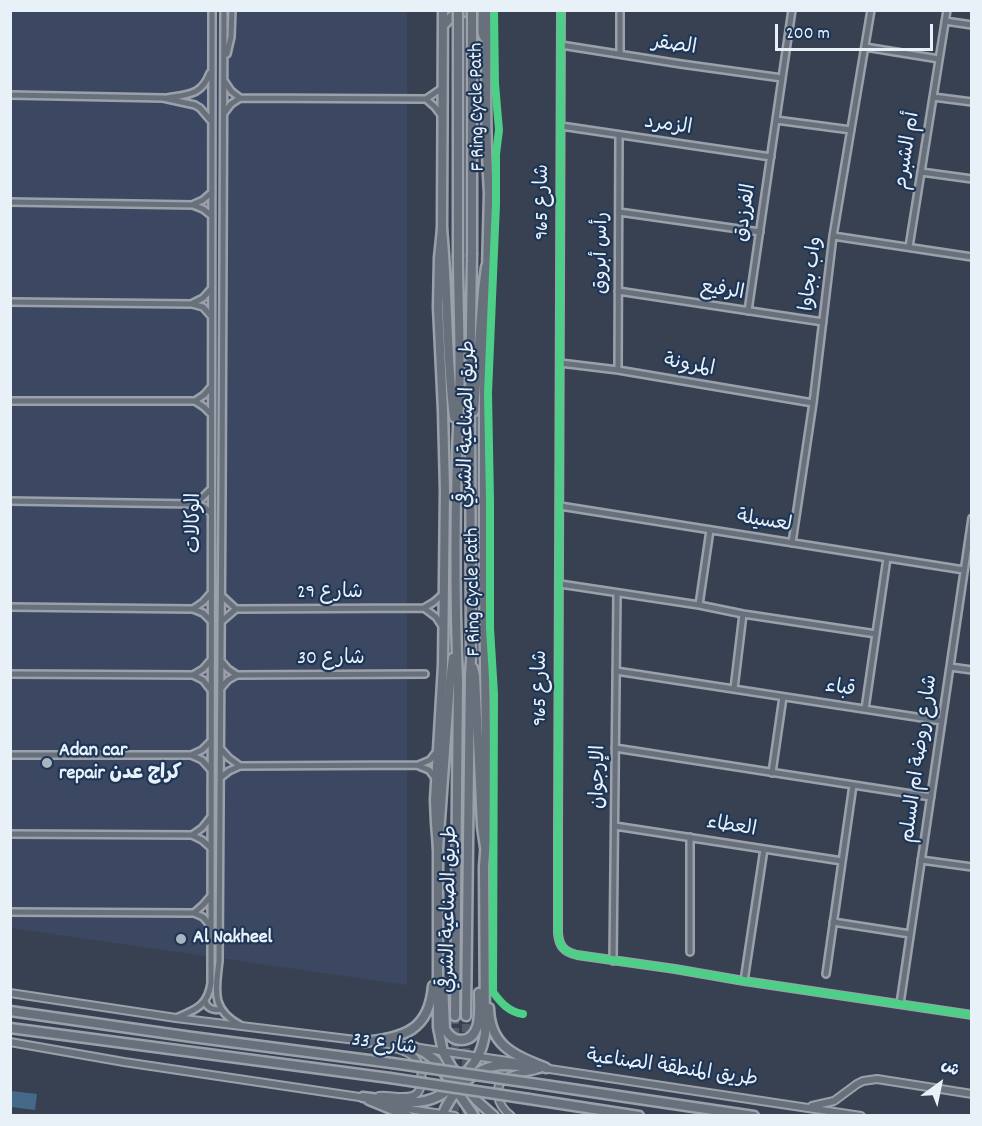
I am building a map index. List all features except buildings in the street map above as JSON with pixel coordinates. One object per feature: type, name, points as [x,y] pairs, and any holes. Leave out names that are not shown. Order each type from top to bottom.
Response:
[{"type":"main road","name":"طريق الصناعية الشرقي","points":[[438,944],[438,848],[435,813],[444,629],[444,445],[438,307],[442,229],[441,10]]},
{"type":"main road","name":"طريق الصناعية الشرقي","points":[[454,1016],[458,681],[456,636],[459,402],[458,10]]},
{"type":"main road","name":"طريق الصناعية الشرقي","points":[[466,1017],[471,659],[472,10]]},
{"type":"main road","name":"طريق الصناعية الشرقي","points":[[484,947],[487,826],[484,389],[489,193],[487,10]]},
{"type":"main road","points":[[442,26],[457,12],[468,12],[477,20],[486,43]]},
{"type":"main road","points":[[442,229],[450,380],[457,436]]},
{"type":"main road","points":[[471,436],[486,267]]},
{"type":"main road","points":[[438,848],[449,692],[456,636]]},
{"type":"main road","points":[[471,659],[475,676],[485,847]]},
{"type":"main road","points":[[438,944],[446,1029],[451,1036],[459,1040],[470,1037],[477,1027],[484,947]]},
{"type":"main road","points":[[364,1042],[400,1035],[423,1019],[431,1001],[438,944]]},
{"type":"main road","points":[[438,944],[438,1027],[443,1052],[474,1116]]},
{"type":"main road","points":[[442,1115],[458,1086],[479,1056],[485,1034],[484,947]]},
{"type":"main road","points":[[484,947],[489,980],[491,1022],[496,1037],[513,1053],[546,1068]]},
{"type":"main road","name":"شارع 33","points":[[10,1011],[392,1063],[754,1116]]},
{"type":"main road","name":"شارع 33","points":[[10,1028],[390,1078],[639,1116]]},
{"type":"main road","points":[[413,1047],[436,1061],[458,1086],[494,1116]]},
{"type":"main road","points":[[363,1097],[411,1103],[431,1101],[484,1070],[499,1065],[546,1068]]},
{"type":"main road","points":[[363,1097],[408,1116]]},
{"type":"street","name":"الوكالات","points":[[221,1009],[217,1002],[216,990],[219,961],[221,749],[224,10]]},
{"type":"street","name":"الوكالات","points":[[224,68],[231,37],[232,10]]},
{"type":"street","points":[[480,10],[486,43]]},
{"type":"street","name":"شارع 965","points":[[561,10],[558,938],[561,947],[570,954],[972,1015]]},
{"type":"street","points":[[620,10],[620,54]]},
{"type":"street","name":"الفرزدق","points":[[748,311],[792,10]]},
{"type":"street","name":"واب بجاوا","points":[[792,543],[813,403],[833,236],[871,10]]},
{"type":"street","name":"أم الشبرم","points":[[909,247],[947,10]]},
{"type":"street","name":"الوكالات","points":[[205,1001],[211,983],[212,11]]},
{"type":"street","points":[[945,21],[972,25]]},
{"type":"street","name":"الصقر","points":[[561,45],[782,78]]},
{"type":"street","points":[[865,47],[939,59]]},
{"type":"street","points":[[10,95],[163,98],[197,92],[212,69]]},
{"type":"street","points":[[224,81],[240,98]]},
{"type":"street","points":[[224,113],[240,98],[426,99],[442,88]]},
{"type":"street","points":[[933,97],[972,102]]},
{"type":"street","points":[[163,98],[195,105],[212,122]]},
{"type":"street","points":[[426,99],[442,116]]},
{"type":"street","points":[[776,120],[851,130]]},
{"type":"street","name":"الزمرد","points":[[561,126],[771,157]]},
{"type":"street","name":"رأس أبروق","points":[[618,370],[619,135]]},
{"type":"street","points":[[921,172],[972,179]]},
{"type":"street","points":[[192,205],[203,200],[212,192]]},
{"type":"street","points":[[10,202],[192,205],[203,208],[212,216]]},
{"type":"street","points":[[619,212],[760,232]]},
{"type":"street","points":[[833,236],[972,257]]},
{"type":"street","points":[[192,304],[203,298],[212,288]]},
{"type":"street","name":"الرفيع","points":[[618,291],[822,322]]},
{"type":"street","points":[[10,302],[192,304],[203,307],[211,316]]},
{"type":"street","name":"المرونة","points":[[560,363],[618,370],[813,403]]},
{"type":"street","points":[[10,401],[195,401],[211,387]]},
{"type":"street","points":[[195,401],[211,415]]},
{"type":"street","points":[[194,504],[211,489]]},
{"type":"street","points":[[10,501],[194,504],[204,507],[211,513]]},
{"type":"street","name":"لعسيلة","points":[[560,506],[964,570]]},
{"type":"street","name":"شارع روضة ام السلم","points":[[900,1004],[972,518]]},
{"type":"street","points":[[699,604],[710,530]]},
{"type":"street","points":[[865,709],[887,558]]},
{"type":"street","points":[[560,585],[699,604],[743,614],[876,634]]},
{"type":"street","points":[[193,609],[211,593]]},
{"type":"street","name":"الإرجوان","points":[[613,961],[617,593]]},
{"type":"street","points":[[443,594],[424,608],[444,629]]},
{"type":"street","points":[[221,622],[236,609],[222,595]]},
{"type":"street","points":[[10,607],[193,609],[210,621]]},
{"type":"street","name":"شارع 29","points":[[236,609],[424,608]]},
{"type":"street","points":[[734,689],[743,614]]},
{"type":"street","points":[[193,675],[203,669],[210,660]]},
{"type":"street","points":[[221,661],[237,675],[221,688]]},
{"type":"street","points":[[950,667],[972,670]]},
{"type":"street","name":"قباء","points":[[616,671],[942,721]]},
{"type":"street","points":[[10,674],[193,675],[203,680],[210,689]]},
{"type":"street","name":"شارع 30","points":[[237,675],[425,674]]},
{"type":"street","points":[[772,772],[783,697]]},
{"type":"street","points":[[10,755],[191,755],[202,750],[210,742]]},
{"type":"street","points":[[615,748],[931,797]]},
{"type":"street","points":[[221,749],[240,766]]},
{"type":"street","points":[[220,778],[240,766],[418,765],[430,760],[437,750]]},
{"type":"street","points":[[191,755],[202,760],[210,769]]},
{"type":"street","points":[[418,765],[429,770],[436,780]]},
{"type":"street","points":[[826,974],[853,785]]},
{"type":"street","points":[[192,835],[210,819]]},
{"type":"street","name":"العطاء","points":[[615,826],[842,861]]},
{"type":"street","points":[[10,834],[192,835],[210,847]]},
{"type":"street","points":[[690,837],[690,952]]},
{"type":"street","points":[[744,981],[764,849]]},
{"type":"street","points":[[921,860],[972,867]]},
{"type":"street","points":[[194,913],[210,896]]},
{"type":"street","points":[[10,912],[194,913],[203,917],[210,925]]},
{"type":"street","points":[[833,922],[910,934]]},
{"type":"street","name":"شارع 33","points":[[10,993],[176,1018],[479,1056]]},
{"type":"street","points":[[176,1018],[193,1011],[205,1001],[211,1009],[221,1009],[232,1020],[244,1027]]},
{"type":"street","points":[[10,1042],[124,1062],[363,1097],[398,1107],[455,1116]]},
{"type":"street","points":[[363,1097],[411,1096],[417,1094],[419,1089],[422,1081],[421,1066],[406,1052],[384,1044]]},
{"type":"street","name":"طريق المنطقة الصناعية","points":[[479,1056],[861,1116]]},
{"type":"street","points":[[511,1116],[504,1111],[498,1099],[498,1092],[503,1081],[513,1075],[546,1068]]},
{"type":"street","points":[[806,1107],[828,1103],[863,1081],[877,1079],[972,1094]]},
{"type":"shaded area","points":[[11,11],[407,11],[407,985],[11,928]]},
{"type":"shaded area","points":[[11,1091],[37,1094],[35,1110],[11,1107]]},
{"type":"tunnel","points":[[455,1016],[455,1075]]},
{"type":"tunnel","points":[[466,1016],[466,1116]]},
{"type":"tunnel","points":[[455,1091],[455,1116]]},
{"type":"cycle path","name":"F Ring Cycle Path","points":[[494,10],[495,84],[499,130],[496,154],[488,393],[490,628],[494,694],[493,992],[506,1006],[523,1014]]},
{"type":"cycle path","points":[[561,10],[558,837],[558,933],[560,942],[563,948],[577,955],[972,1015]]},
{"type":"place","name":"Adan car repair كراج عدن","points":[[47,763]]},
{"type":"place","name":"Al Nakheel","points":[[181,939]]}]
